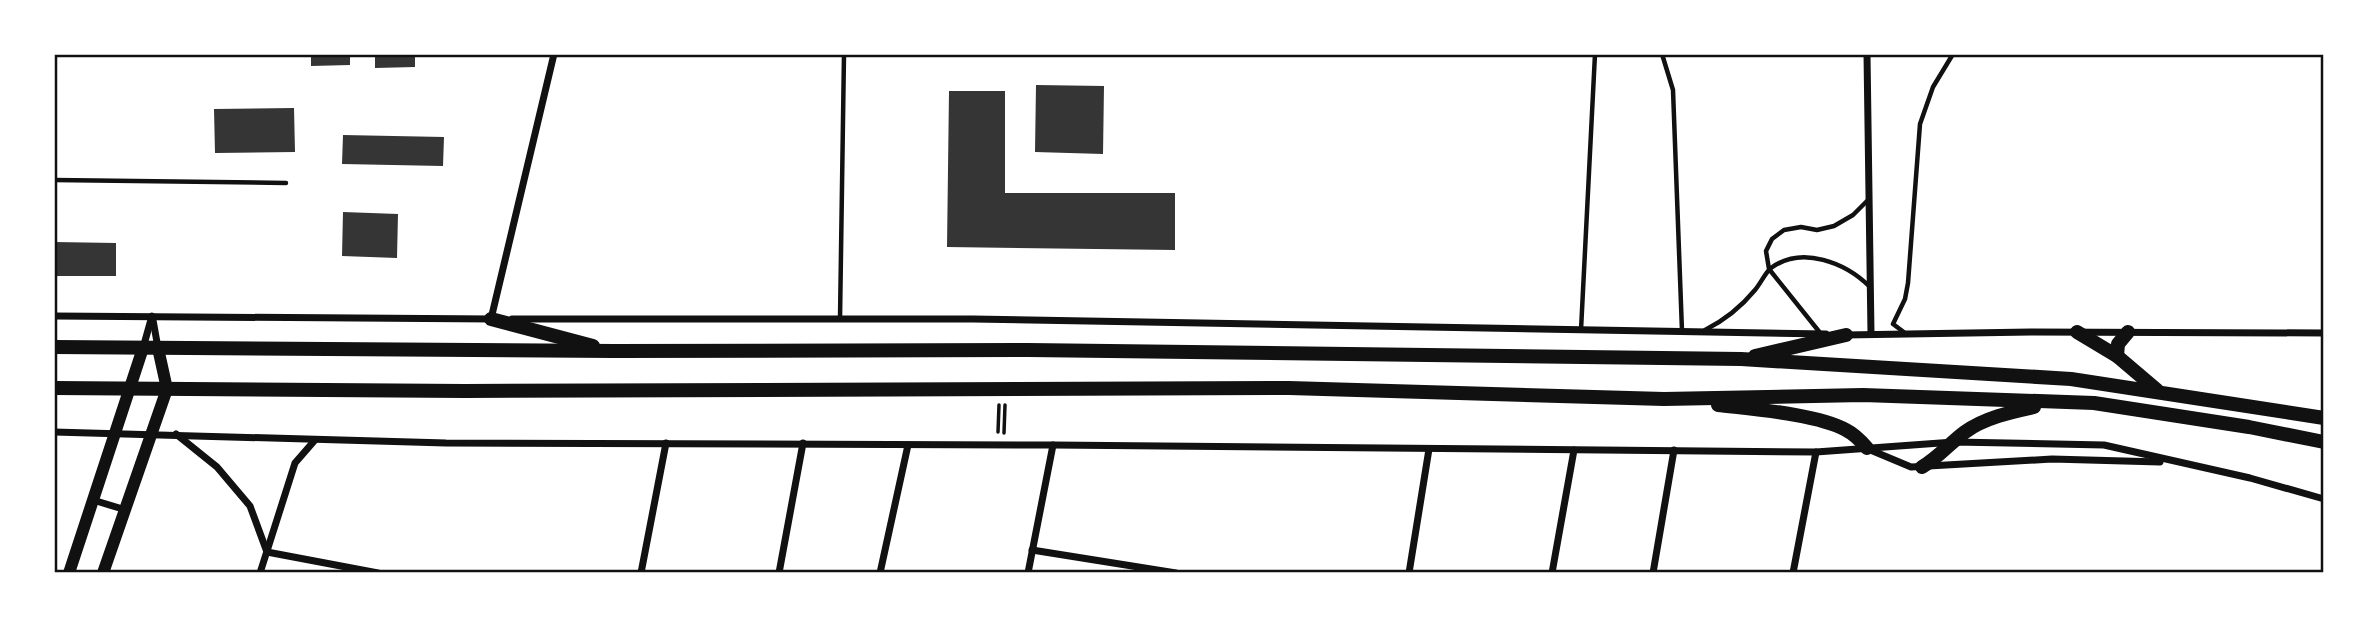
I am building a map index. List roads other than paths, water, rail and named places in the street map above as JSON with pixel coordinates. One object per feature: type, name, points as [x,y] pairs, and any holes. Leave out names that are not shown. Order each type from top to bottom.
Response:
[{"type":"main road","points":[[491,320],[614,351]]},
{"type":"main road","points":[[2077,332],[2117,356],[2158,391]]},
{"type":"main road","points":[[2117,356],[2118,344],[2128,332]]},
{"type":"main road","points":[[1741,359],[1846,335]]},
{"type":"main road","points":[[54,347],[614,351],[1028,350],[1741,359],[2071,379],[2324,418]]},
{"type":"main road","points":[[69,573],[143,348]]},
{"type":"main road","points":[[103,573],[167,388],[158,348]]},
{"type":"main road","points":[[54,388],[493,391],[1289,388],[1664,398],[1863,395],[2094,403],[2249,427],[2324,442]]},
{"type":"main road","points":[[1664,398],[1778,412],[1824,422],[1847,430],[1867,448]]},
{"type":"main road","points":[[1922,467],[1973,427],[2013,411],[2053,404],[2094,403]]},
{"type":"street","points":[[491,320],[554,54]]},
{"type":"street","points":[[1867,54],[1871,334]]},
{"type":"street","points":[[54,316],[491,320],[973,319],[1846,335],[2324,333]]},
{"type":"street","points":[[143,348],[152,316]]},
{"type":"street","points":[[152,316],[158,348]]},
{"type":"street","points":[[54,432],[315,440],[1816,452],[1954,442],[2104,445],[2250,478],[2324,499]]},
{"type":"street","points":[[176,434],[216,467],[250,506],[267,552]]},
{"type":"street","points":[[260,573],[295,463],[315,440]]},
{"type":"street","points":[[640,573],[666,443]]},
{"type":"street","points":[[782,572],[803,443]]},
{"type":"street","points":[[880,573],[908,445]]},
{"type":"street","points":[[1028,573],[1053,445]]},
{"type":"street","points":[[1867,448],[1911,467],[2052,459],[2175,463]]},
{"type":"street","points":[[1409,573],[1429,449]]},
{"type":"street","points":[[1552,573],[1574,450]]},
{"type":"street","points":[[1653,573],[1674,450]]},
{"type":"street","points":[[1793,573],[1816,452]]},
{"type":"street","points":[[93,500],[125,510]]},
{"type":"street","points":[[1032,550],[1177,573]]},
{"type":"street","points":[[267,552],[378,573]]},
{"type":"lane","points":[[840,319],[844,54]]},
{"type":"lane","points":[[1581,332],[1595,54]]},
{"type":"lane","points":[[1662,54],[1673,90],[1682,331]]},
{"type":"lane","points":[[1905,334],[1894,324],[1905,299],[1908,284],[1920,124],[1933,87],[1953,54]]},
{"type":"lane","points":[[54,180],[286,183]]},
{"type":"lane","points":[[1821,334],[1769,269],[1766,251],[1777,234],[1792,227],[1817,230],[1834,226],[1853,215],[1869,199]]},
{"type":"lane","points":[[1702,331],[1718,323],[1747,300],[1769,269],[1802,258],[1826,260],[1851,270],[1870,288]]}]
